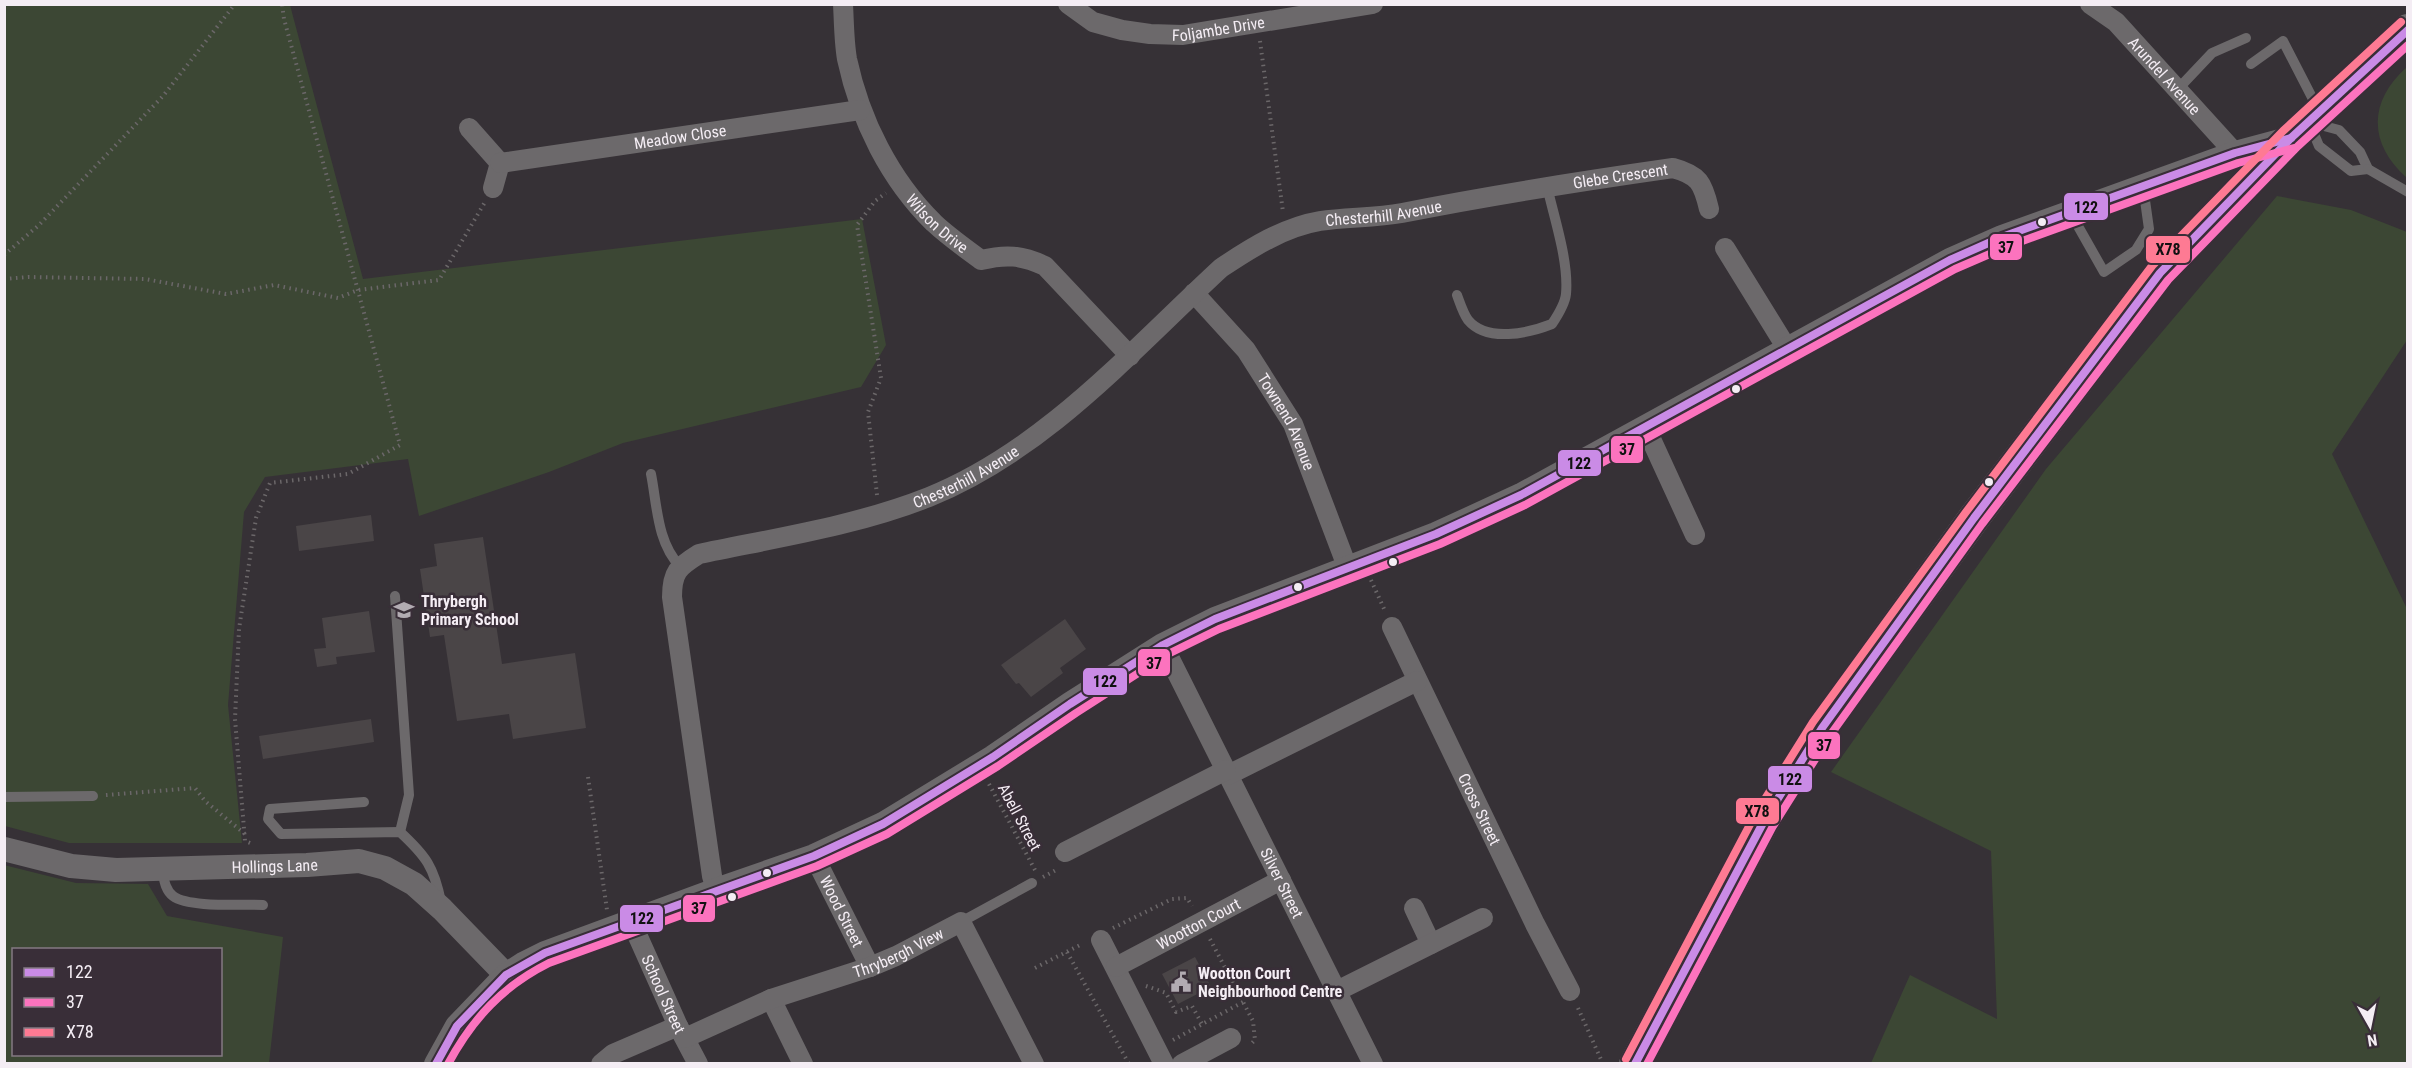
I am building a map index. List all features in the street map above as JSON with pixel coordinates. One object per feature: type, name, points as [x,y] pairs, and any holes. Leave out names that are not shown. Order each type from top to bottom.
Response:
[{"type":"main road","points":[[1635,1064],[1764,821],[1822,728],[1974,518],[2160,273],[2307,124],[2408,30]]},
{"type":"street","name":"Wilson Drive","points":[[843,4],[847,57],[860,110],[900,182],[935,224],[981,260],[1002,255],[1028,258],[1045,266],[1130,356]]},
{"type":"street","name":"Foljambe Drive","points":[[1068,4],[1094,22],[1122,30],[1183,35],[1373,4]]},
{"type":"street","name":"Arundel Avenue","points":[[2090,4],[2116,22],[2235,153]]},
{"type":"street","name":"Meadow Close","points":[[500,163],[860,110]]},
{"type":"street","points":[[436,1064],[457,1026],[506,975],[545,953],[814,856],[883,824],[979,766],[1070,704],[1163,645],[1215,619],[1436,534],[1521,495],[1950,260],[2002,237],[2235,153],[2307,124]]},
{"type":"street","points":[[469,128],[500,163],[493,188]]},
{"type":"street","name":"Glebe Crescent","points":[[1508,192],[1673,168],[1691,173],[1700,181],[1709,209]]},
{"type":"street","name":"Chesterhill Avenue","points":[[680,566],[699,554],[879,514],[930,497],[993,464],[1070,410],[1221,268],[1250,249],[1286,232],[1317,221],[1395,214],[1508,192]]},
{"type":"street","points":[[1725,248],[1788,350]]},
{"type":"street","name":"Townend Avenue","points":[[1194,293],[1246,350],[1288,417],[1356,566]]},
{"type":"street","points":[[1645,426],[1695,536]]},
{"type":"street","points":[[680,566],[672,582],[672,597],[712,876],[716,890]]},
{"type":"street","name":"Cross Street","points":[[1392,627],[1570,991]]},
{"type":"street","name":"Silver Street","points":[[1163,645],[1373,1064]]},
{"type":"street","points":[[1065,852],[1417,681]]},
{"type":"street","name":"Hollings Lane","points":[[4,849],[71,866],[116,870],[307,865],[359,861],[385,868],[414,885],[442,909],[506,975]]},
{"type":"street","name":"Wood Street","points":[[814,856],[870,967]]},
{"type":"street","name":"Wootton Court","points":[[1116,967],[1281,880]]},
{"type":"street","points":[[1414,908],[1431,944]]},
{"type":"street","points":[[1337,991],[1483,918]]},
{"type":"street","name":"School Street","points":[[632,921],[698,1064]]},
{"type":"street","name":"Thrybergh View","points":[[601,1064],[613,1054],[870,967],[961,922],[1034,1064]]},
{"type":"street","points":[[1101,940],[1161,1056]]},
{"type":"street","points":[[771,999],[784,1030],[803,1064]]},
{"type":"street","points":[[1182,1064],[1231,1038]]},
{"type":"lane","points":[[2177,90],[2212,53],[2246,38]]},
{"type":"lane","points":[[2251,64],[2283,41],[2307,124],[2319,146],[2351,171],[2368,169]]},
{"type":"lane","points":[[2307,124],[2339,130],[2360,152],[2368,169],[2408,192]]},
{"type":"lane","points":[[1457,295],[1468,320],[1485,332],[1508,334],[1552,324],[1561,310],[1566,295],[1564,264],[1547,186]]},
{"type":"lane","points":[[2070,212],[2104,272],[2136,250],[2149,229],[2143,186]]},
{"type":"lane","points":[[651,474],[664,542],[670,556],[680,566]]},
{"type":"lane","points":[[395,596],[409,795],[400,832]]},
{"type":"lane","points":[[4,797],[93,796]]},
{"type":"lane","points":[[364,802],[270,809],[268,819],[281,834],[400,832],[419,850],[436,877],[442,909]]},
{"type":"lane","points":[[162,870],[167,888],[173,897],[190,902],[263,905]]},
{"type":"lane","points":[[961,922],[1036,881]]},
{"type":"path","points":[[4,255],[39,225],[163,96],[236,4]]},
{"type":"path","points":[[245,841],[235,719],[239,629],[256,518],[270,483],[348,474],[400,445],[282,4]]},
{"type":"path","points":[[1258,23],[1286,232]]},
{"type":"path","points":[[879,514],[868,412],[881,378],[857,225],[876,201],[900,182]]},
{"type":"path","points":[[4,279],[28,276],[145,279],[226,294],[274,285],[338,298],[358,290],[439,280],[493,188]]},
{"type":"path","points":[[1356,566],[1392,627]]},
{"type":"path","name":"Abell Street","points":[[979,766],[1036,881]]},
{"type":"path","points":[[588,777],[608,913],[584,921],[590,936]]},
{"type":"path","points":[[93,796],[195,788],[205,801],[245,834]]},
{"type":"path","points":[[1067,952],[1129,1064]]},
{"type":"path","points":[[1130,996],[1145,986],[1166,993],[1176,1012],[1192,1006],[1202,1024]]},
{"type":"path","points":[[1570,991],[1603,1064]]},
{"type":"path","points":[[1161,1056],[1202,1024],[1243,1002]]},
{"type":"green space","points":[[4,5],[290,5],[363,279],[862,219],[886,345],[861,387],[623,443],[549,472],[419,516],[408,459],[265,477],[244,512],[228,705],[242,843],[69,843],[5,826]]},
{"type":"green space","points":[[2407,67],[2407,178],[2394,165],[2385,151],[2378,122],[2385,94],[2394,80]]},
{"type":"green space","points":[[2277,196],[2351,210],[2407,232],[2407,340],[2332,454],[2407,609],[2407,1063],[1871,1063],[1910,975],[1997,1019],[1991,851],[1831,772],[2046,469]]},
{"type":"green space","points":[[4,865],[76,883],[148,884],[167,916],[283,937],[269,1063],[5,1063]]},
{"type":"building","points":[[371,515],[374,541],[299,551],[296,526]]},
{"type":"building","points":[[483,537],[502,664],[575,653],[586,728],[513,739],[509,714],[457,721],[444,635],[430,637],[420,569],[437,566],[434,544]]},
{"type":"building","points":[[369,611],[375,652],[336,657],[337,664],[317,667],[314,649],[326,648],[322,618]]},
{"type":"building","points":[[1065,619],[1086,649],[1060,668],[1063,673],[1031,697],[1019,683],[1016,684],[1001,665]]},
{"type":"building","points":[[371,719],[374,742],[263,759],[259,736]]},
{"type":"building","name":"Wootton Court Neighbourhood Centre","points":[[1195,957],[1211,987],[1178,1004],[1162,974]]},
{"type":"transit line","name":"X78","points":[[1626,1059],[1755,815],[1813,722],[1966,512],[2152,266],[2283,131],[2401,22]]},
{"type":"transit line","name":"122","points":[[1635,1064],[1764,821],[1822,728],[1974,518],[2160,273],[2291,138],[2408,30]]},
{"type":"transit line","name":"37","points":[[1647,1064],[1773,826],[1831,734],[1982,524],[2168,280],[2298,146],[2408,45]]},
{"type":"transit line","name":"122","points":[[436,1064],[457,1026],[506,975],[545,953],[814,856],[883,824],[993,757],[1070,704],[1163,645],[1215,619],[1436,534],[1521,495],[1950,260],[2002,237],[2235,153],[2291,138]]},
{"type":"transit line","name":"37","points":[[448,1064],[479,1018],[503,993],[532,972],[549,963],[817,866],[887,834],[998,766],[1168,654],[1219,629],[1440,544],[1525,505],[1955,269],[2006,247],[2238,163],[2294,148]]},
{"type":"place","name":"Thrybergh Primary School","points":[[404,610]]},
{"type":"place","name":"Wootton Court Neighbourhood Centre","points":[[1181,982]]}]
